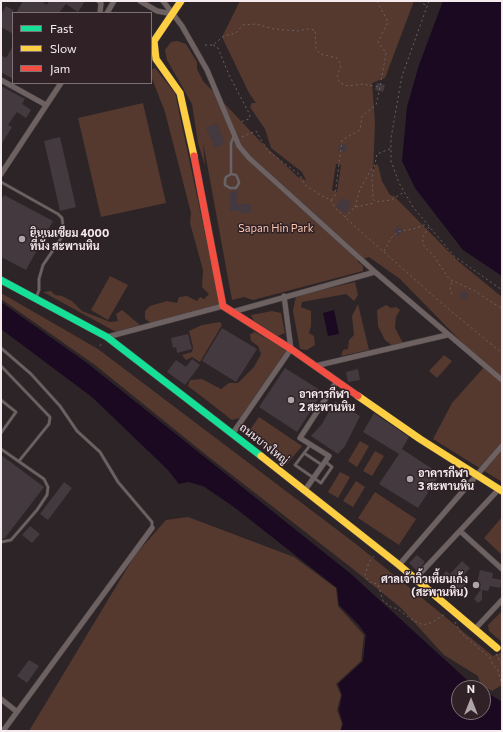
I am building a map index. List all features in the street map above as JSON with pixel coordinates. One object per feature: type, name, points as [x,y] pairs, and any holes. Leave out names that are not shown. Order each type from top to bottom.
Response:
[{"type":"street","points":[[99,1],[101,3],[100,12]]},
{"type":"street","points":[[108,12],[114,1]]},
{"type":"street","points":[[140,1],[156,11],[173,14]]},
{"type":"street","points":[[163,1],[173,14],[207,70],[239,146],[249,158],[375,272],[447,335],[502,380]]},
{"type":"street","points":[[181,1],[154,41],[156,59],[180,93],[223,306],[291,349],[420,439],[501,490],[415,579]]},
{"type":"street","points":[[1,80],[46,105]]},
{"type":"street","points":[[1,174],[60,84]]},
{"type":"street","points":[[232,312],[284,296],[375,272]]},
{"type":"street","name":"ถนนบางใหญ่","points":[[1,280],[107,337],[305,490],[399,565],[497,648]]},
{"type":"street","points":[[233,433],[291,349],[284,296]]},
{"type":"street","points":[[107,337],[223,306]]},
{"type":"street","points":[[314,366],[447,335]]},
{"type":"street","points":[[305,490],[329,456],[300,438],[337,381]]},
{"type":"street","points":[[399,565],[502,446]]},
{"type":"street","points":[[3,731],[152,528]]},
{"type":"street","points":[[460,531],[502,569]]},
{"type":"street","points":[[475,630],[502,600]]},
{"type":"street","points":[[1,699],[16,712]]},
{"type":"lane","points":[[231,174],[232,143],[234,134]]},
{"type":"lane","points":[[231,174],[236,175],[238,179],[239,183],[236,188],[230,188],[225,185],[226,176],[231,174]]},
{"type":"lane","points":[[1,182],[58,214],[62,218],[64,234],[42,265],[39,279],[39,290],[36,299]]},
{"type":"lane","points":[[1,348],[31,374],[60,406],[77,431],[100,452],[118,482],[152,522],[152,528]]},
{"type":"lane","points":[[1,366],[50,417],[49,424],[18,461]]},
{"type":"lane","points":[[1,400],[16,412],[1,433]]},
{"type":"lane","points":[[304,454],[332,468],[321,483],[295,465],[311,444]]},
{"type":"lane","points":[[1,449],[46,482],[48,492],[37,510],[15,536],[8,542],[1,542]]},
{"type":"path","points":[[331,200],[335,196],[342,140],[360,130],[362,116],[376,105],[386,54],[378,42],[388,22],[377,1]]},
{"type":"path","points":[[419,1],[427,6]]},
{"type":"path","points":[[429,1],[402,76],[390,138],[391,161],[404,192],[413,207],[454,256],[502,290]]},
{"type":"path","points":[[213,45],[224,36],[236,33],[243,25],[256,24],[274,29],[298,31],[308,29],[315,30],[316,49],[320,54],[337,58],[341,65],[337,77],[340,83],[348,86],[362,84],[380,87]]},
{"type":"path","points":[[205,45],[213,45],[218,48],[229,75],[250,116],[249,118],[240,122]]},
{"type":"path","points":[[246,135],[256,131],[268,151],[300,175],[305,185],[331,200],[335,208],[384,252],[502,353]]},
{"type":"path","points":[[345,217],[355,207],[360,189],[379,152],[391,149]]},
{"type":"path","points":[[374,164],[372,189],[373,199],[376,202]]},
{"type":"path","points":[[355,207],[391,200],[404,192]]},
{"type":"path","points":[[384,252],[390,238],[397,232],[413,230],[427,224]]},
{"type":"path","points":[[430,227],[422,238],[424,246],[434,256],[448,279],[475,291],[502,309]]},
{"type":"path","points":[[452,281],[450,289],[452,294]]},
{"type":"path","points":[[374,556],[365,575],[370,582],[378,584],[384,601],[391,607],[398,609],[410,619],[423,625],[433,622],[445,614]]},
{"type":"path","points":[[454,621],[460,632],[490,658],[493,665],[498,670],[502,686]]},
{"type":"path","points":[[497,648],[495,656],[502,665]]},
{"type":"green space","name":"Sapan Hin Park","points":[[240,1],[414,1],[385,78],[372,83],[375,122],[373,173],[376,164],[378,165],[382,181],[390,195],[394,196],[458,261],[502,297],[502,482],[433,439],[452,403],[485,366],[400,279],[369,257],[357,261],[363,266],[363,271],[253,300],[244,297],[232,300],[203,142],[205,166],[198,143],[192,104],[167,60],[165,50],[171,42],[177,41],[186,44],[197,62],[197,69],[203,81],[258,139],[298,177],[306,180],[302,172],[271,148],[265,129],[250,107],[252,103],[256,103],[249,93],[222,37]],"holes":[[[336,164],[341,165],[337,192],[332,190]]]},
{"type":"green space","points":[[155,68],[175,93],[220,304],[151,323],[145,319],[145,311],[150,306],[167,301],[177,303],[179,297],[187,296],[197,301],[200,297],[204,299],[209,294],[202,287],[203,270],[190,223],[191,213],[165,112],[152,79],[152,70]]},
{"type":"green space","points":[[143,103],[166,203],[101,217],[78,118]]},
{"type":"green space","points":[[110,276],[128,285],[108,320],[91,310]]},
{"type":"green space","points":[[355,282],[358,295],[354,301],[346,294],[302,302],[301,307],[311,311],[311,326],[309,333],[314,336],[315,345],[307,350],[300,349],[293,311],[296,296]]},
{"type":"green space","points":[[51,291],[55,295],[62,296],[72,301],[82,311],[110,322],[118,321],[116,314],[122,310],[140,325],[116,332],[43,292]]},
{"type":"green space","points":[[1,293],[98,349],[356,544],[493,656],[502,652],[502,685],[492,691],[491,680],[479,680],[478,676],[444,655],[401,608],[353,569],[210,458],[95,365],[1,299]]},
{"type":"green space","points":[[358,304],[369,350],[341,356],[343,350],[348,349],[349,340],[354,335],[352,316]]},
{"type":"green space","points":[[386,305],[391,308],[396,307],[400,310],[396,317],[395,328],[403,343],[393,346],[385,340],[378,326],[377,310]]},
{"type":"green space","points":[[272,311],[281,313],[285,333],[278,336],[254,321],[251,315]]},
{"type":"green space","points":[[220,322],[222,325],[200,362],[192,357],[186,360],[182,355],[192,352],[193,347],[189,331],[202,325]]},
{"type":"green space","points":[[255,332],[287,350],[240,418],[232,420],[188,386],[190,380],[202,379],[221,389],[229,383],[238,383],[254,367],[261,354],[258,346],[251,341],[250,334]]},
{"type":"green space","points":[[444,355],[452,361],[437,378],[429,371]]},
{"type":"green space","points":[[259,417],[302,446],[287,464],[247,434]]},
{"type":"green space","points":[[360,441],[369,446],[357,467],[348,461]]},
{"type":"green space","points":[[375,451],[384,456],[372,476],[363,471]]},
{"type":"green space","points":[[340,472],[350,477],[338,498],[328,492]]},
{"type":"green space","points":[[356,481],[365,487],[353,507],[343,501]]},
{"type":"green space","points":[[375,492],[416,519],[399,545],[358,518]]},
{"type":"green space","points":[[188,517],[294,557],[336,588],[338,606],[364,635],[361,661],[336,684],[341,695],[337,710],[342,724],[340,731],[29,731],[135,555],[166,520]]},
{"type":"green space","points":[[502,517],[502,555],[484,538]]},
{"type":"green space","points":[[502,611],[502,642],[489,631],[488,625]]},
{"type":"shaded area","points":[[443,1],[502,1],[502,276],[463,250],[415,188],[402,161],[407,107],[419,65]]},
{"type":"shaded area","points":[[1,302],[87,363],[351,574],[468,680],[451,680],[451,720],[491,720],[491,695],[502,702],[502,731],[341,731],[343,724],[339,710],[342,695],[338,684],[363,661],[366,635],[359,625],[339,605],[337,588],[234,507],[203,486],[188,482],[179,484],[168,470],[92,397],[1,329]]},
{"type":"shaded area","points":[[334,310],[339,334],[328,336],[323,313]]},
{"type":"building","points":[[23,1],[41,1],[47,5],[49,1],[85,1],[78,12],[66,4],[60,12],[17,12]]},
{"type":"building","points":[[6,6],[13,10],[12,33],[1,27],[1,14]]},
{"type":"building","points":[[12,48],[12,78],[1,72],[1,55],[6,58]]},
{"type":"building","points":[[377,83],[385,85],[383,92],[375,90]]},
{"type":"building","points":[[1,86],[25,99],[22,104],[31,110],[26,118],[17,112],[8,125],[12,127],[1,145]]},
{"type":"building","points":[[217,123],[225,143],[215,148],[206,128]]},
{"type":"building","points":[[60,137],[76,207],[60,211],[44,141]]},
{"type":"building","points":[[339,144],[347,145],[346,152],[338,151]]},
{"type":"building","points":[[238,191],[238,204],[251,204],[251,213],[230,211],[230,192]]},
{"type":"building","name":"ยิมเนเซียม 4000 ที่นั่ง สะพานหิน","points":[[4,195],[53,221],[26,270],[1,257],[1,200]]},
{"type":"building","points":[[341,198],[351,202],[347,214],[336,207]]},
{"type":"building","points":[[398,226],[404,231],[398,236],[393,231]]},
{"type":"building","points":[[463,290],[469,295],[465,300],[459,296]]},
{"type":"building","points":[[222,328],[257,349],[236,382],[202,361]]},
{"type":"building","points":[[188,334],[192,349],[177,353],[176,347],[173,348],[171,338]]},
{"type":"building","points":[[192,359],[200,365],[185,385],[167,372],[176,360],[186,367]]},
{"type":"building","name":"อาคารกีฬา 2 สะพานหิน","points":[[285,368],[323,392],[297,432],[259,407]]},
{"type":"building","points":[[358,369],[360,380],[348,382],[346,372]]},
{"type":"building","points":[[335,401],[360,416],[345,446],[338,454],[311,436],[322,424]]},
{"type":"building","name":"อาคารกีฬา 3 สะพานหิน","points":[[374,413],[409,437],[402,449],[440,474],[418,508],[379,484],[399,454],[363,432]]},
{"type":"building","points":[[1,455],[44,487],[5,538],[1,539]]},
{"type":"building","points":[[64,482],[72,488],[48,520],[40,514]]},
{"type":"building","points":[[30,526],[40,534],[32,543],[22,535]]},
{"type":"building","points":[[417,555],[425,562],[417,571],[409,563]]},
{"type":"building","points":[[462,561],[470,568],[463,576],[469,581],[460,590],[443,575],[446,571],[450,574]]},
{"type":"building","points":[[480,570],[493,573],[492,578],[502,580],[500,588],[490,586],[488,591],[482,590],[482,600],[478,603],[474,599],[481,589],[476,588]]},
{"type":"building","points":[[29,660],[39,666],[27,683],[17,676]]},
{"type":"traffic: fast","points":[[1,280],[107,337],[261,456]]},
{"type":"traffic: slow","points":[[181,1],[154,41],[156,59],[180,93],[194,156]]},
{"type":"traffic: slow","points":[[358,396],[420,439],[502,491]]},
{"type":"traffic: slow","points":[[261,456],[399,565],[497,648]]},
{"type":"traffic: jam","points":[[194,156],[223,306],[291,349],[358,396]]},
{"type":"place","name":"ยิมเนเซียม 4000 ที่นั่ง สะพานหิน","points":[[22,239]]},
{"type":"place","name":"อาคารกีฬา 2 สะพานหิน","points":[[291,400]]},
{"type":"place","name":"อาคารกีฬา 3 สะพานหิน","points":[[410,479]]},
{"type":"place","name":"ศาลเจ้ากิ้วเที้ยนเก้ง (สะพานหิน)","points":[[476,585]]}]
